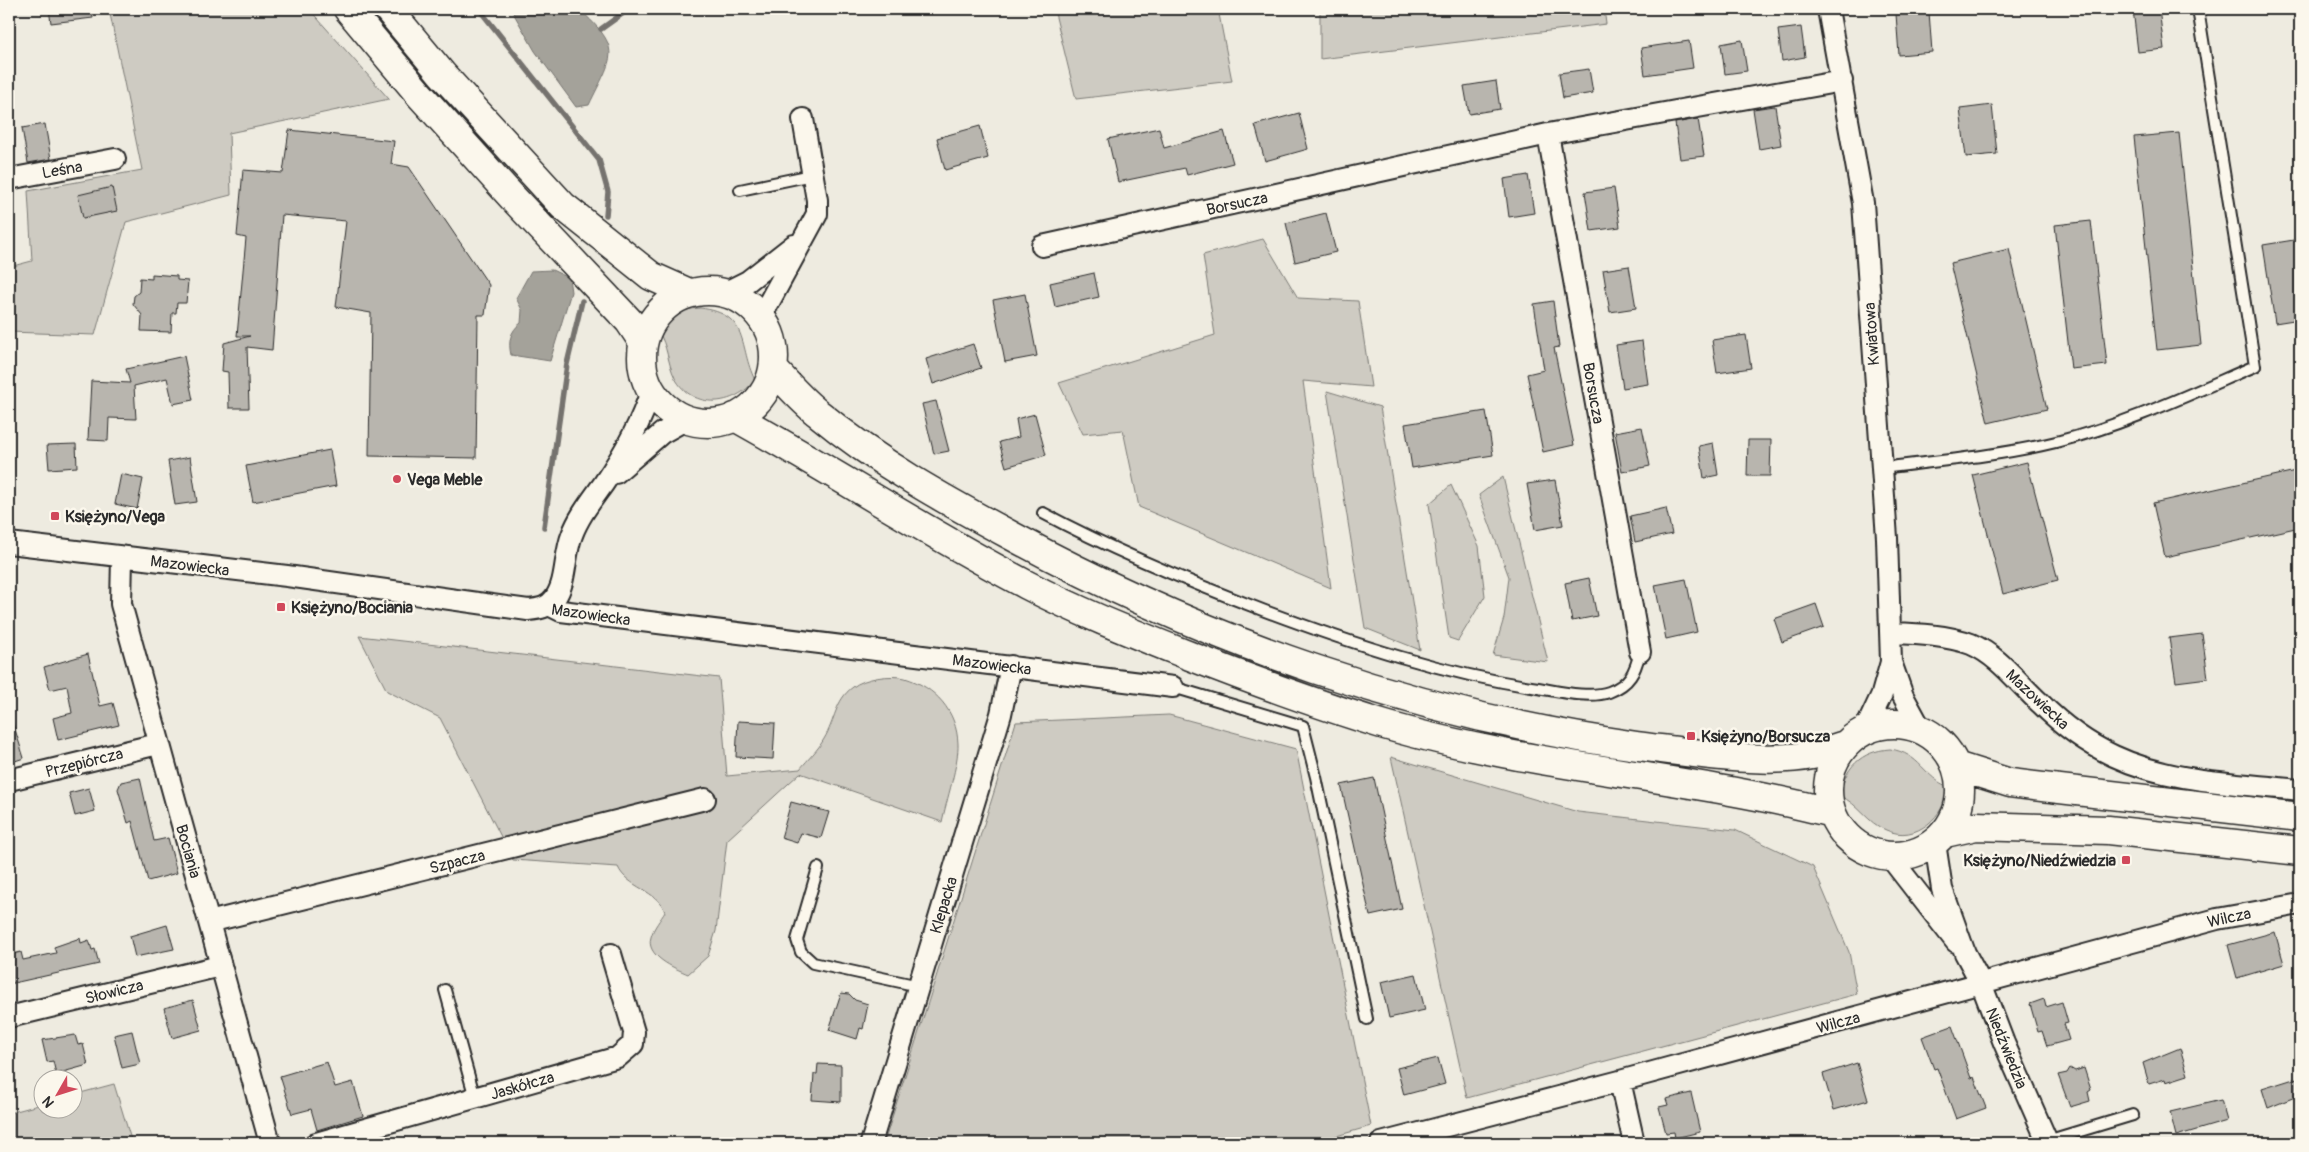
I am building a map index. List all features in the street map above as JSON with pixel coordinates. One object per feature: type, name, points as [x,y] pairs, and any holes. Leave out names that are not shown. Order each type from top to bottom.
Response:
[{"type":"main road","points":[[348,9],[419,94],[513,198],[629,321],[643,342]]},
{"type":"main road","points":[[388,9],[442,74],[563,206],[651,276],[689,293]]},
{"type":"main road","points":[[706,290],[724,293],[744,302],[761,317],[772,342],[772,370],[768,384],[759,398],[748,409],[734,417],[719,422],[703,423],[687,419],[667,408],[651,391],[643,367],[643,342],[651,323],[664,307],[689,293],[706,290]]},
{"type":"main road","points":[[772,370],[813,409],[868,451],[916,483],[1052,558],[1148,604],[1223,636],[1386,692],[1514,724],[1603,741],[1705,754],[1771,758],[1811,756],[1855,738],[1893,724],[1921,729],[1942,744],[1956,766],[1960,783],[1960,801],[1955,818],[1940,838],[1922,851],[1906,856],[1890,857],[1865,850],[1845,835],[1832,814],[1828,796],[1829,777],[1835,760],[1855,738]]},
{"type":"main road","points":[[734,417],[821,464],[901,514],[1028,586],[1120,629],[1270,688],[1386,725],[1523,758],[1729,792],[1832,814]]},
{"type":"main road","points":[[1956,766],[2010,782],[2034,786],[2300,817]]},
{"type":"main road","points":[[1940,838],[1976,826],[2108,830],[2300,851]]},
{"type":"street","name":"Kwiatowa","points":[[1828,9],[1863,203],[1892,633],[1891,662],[1882,694],[1855,738]]},
{"type":"street","name":"Borsucza","points":[[1042,246],[1548,134],[1842,80]]},
{"type":"street","points":[[761,317],[801,239],[812,225],[817,214],[817,200],[803,119]]},
{"type":"street","name":"Borsucza","points":[[1548,134],[1640,652]]},
{"type":"street","name":"Leśna","points":[[9,179],[115,159]]},
{"type":"street","points":[[724,293],[748,281],[801,239]]},
{"type":"street","points":[[549,605],[556,597],[563,580],[564,558],[572,535],[643,415],[651,391]]},
{"type":"street","points":[[605,482],[662,433],[687,419]]},
{"type":"street","name":"Mazowiecka","points":[[9,543],[287,576],[528,610],[540,609],[549,605],[562,611],[1173,687]]},
{"type":"street","name":"Bociania","points":[[122,557],[121,604],[158,744],[270,1143]]},
{"type":"street","name":"Mazowiecka","points":[[1892,633],[1921,634],[1971,645],[1995,660],[2061,723],[2114,756],[2145,768],[2181,777],[2300,790]]},
{"type":"street","name":"Kwiatowa","points":[[1891,662],[1904,696],[1921,729]]},
{"type":"street","name":"Klepacka","points":[[871,1143],[1001,714],[1011,666]]},
{"type":"street","name":"Przepiórcza","points":[[9,780],[158,744]]},
{"type":"street","name":"Szpacza","points":[[208,922],[705,799]]},
{"type":"street","name":"Niedźwiedzia","points":[[1940,838],[1942,889],[1965,953],[1981,983],[2004,1043],[2048,1142]]},
{"type":"street","name":"Niedźwiedzia","points":[[1890,857],[1965,953]]},
{"type":"street","name":"Wilcza","points":[[1381,1143],[1620,1081],[2217,918],[2299,908]]},
{"type":"street","name":"Jaskółcza","points":[[316,1143],[618,1057],[633,1044],[634,1032],[611,954]]},
{"type":"street","name":"Słowicza","points":[[9,1017],[220,966]]},
{"type":"street","points":[[1620,1081],[1634,1143]]},
{"type":"lane","points":[[1880,468],[2030,448],[2059,441],[2152,410],[2255,366],[2198,9]]},
{"type":"lane","points":[[740,190],[812,175]]},
{"type":"lane","points":[[1043,513],[1159,569],[1300,624],[1370,648],[1511,684],[1574,694],[1608,692],[1626,682],[1635,673],[1640,652]]},
{"type":"lane","points":[[1173,687],[1303,726],[1316,777],[1367,1019]]},
{"type":"lane","points":[[818,868],[797,940],[801,952],[813,963],[918,986]]},
{"type":"lane","points":[[445,990],[475,1098]]},
{"type":"lane","points":[[2048,1142],[2133,1115]]},
{"type":"shaded area","points":[[109,9],[309,9],[389,99],[229,133],[231,195],[126,222],[95,335],[9,332],[9,267],[32,261],[28,191],[142,170]]},
{"type":"shaded area","points":[[511,9],[579,9],[603,34],[610,54],[604,75],[589,105],[576,107],[535,51]]},
{"type":"shaded area","points":[[1054,9],[1218,9],[1232,81],[1076,99]]},
{"type":"shaded area","points":[[1320,9],[1604,9],[1606,24],[1320,59]]},
{"type":"shaded area","points":[[1263,239],[1298,298],[1358,301],[1371,387],[1303,381],[1331,588],[1139,507],[1123,430],[1083,434],[1059,383],[1215,335],[1203,255]]},
{"type":"shaded area","points":[[552,270],[569,278],[571,292],[550,361],[511,355],[511,337],[514,330],[521,323],[522,310],[516,298],[531,271]]},
{"type":"shaded area","points":[[700,308],[716,311],[728,317],[735,325],[740,334],[755,380],[747,389],[726,399],[703,400],[692,396],[683,389],[672,372],[664,342],[658,331],[677,314]]},
{"type":"shaded area","points":[[1327,391],[1380,407],[1420,650],[1365,628]]},
{"type":"shaded area","points":[[1503,477],[1548,662],[1493,655],[1504,618],[1509,577],[1479,495]]},
{"type":"shaded area","points":[[1451,485],[1479,546],[1485,596],[1458,641],[1449,638],[1429,504]]},
{"type":"shaded area","points":[[359,636],[719,678],[727,776],[800,769],[822,743],[839,704],[847,692],[864,681],[893,676],[905,678],[926,687],[935,694],[949,711],[957,732],[958,752],[942,822],[800,773],[727,840],[716,931],[708,956],[688,974],[662,960],[652,950],[650,944],[652,934],[665,912],[656,899],[628,880],[618,867],[513,860],[440,718],[387,691]]},
{"type":"shaded area","points":[[1169,715],[1296,749],[1371,1126],[1312,1143],[884,1143],[1016,722]]},
{"type":"shaded area","points":[[1890,749],[1908,755],[1933,778],[1949,787],[1942,808],[1928,824],[1919,830],[1897,833],[1879,827],[1847,799],[1840,796],[1845,777],[1862,757],[1880,750]]},
{"type":"shaded area","points":[[1391,757],[1578,812],[1735,830],[1813,867],[1849,952],[1857,994],[1467,1098]]},
{"type":"shaded area","points":[[114,1084],[132,1143],[9,1143],[9,1113],[32,1107],[32,1120],[82,1120],[82,1093]]},
{"type":"building","points":[[49,9],[92,9],[93,18],[51,23]]},
{"type":"building","points":[[2133,9],[2159,9],[2164,49],[2138,52]]},
{"type":"building","points":[[1929,12],[1932,52],[1899,55],[1896,14]]},
{"type":"building","points":[[1801,27],[1805,57],[1782,61],[1778,30]]},
{"type":"building","points":[[1742,40],[1747,71],[1725,74],[1721,44]]},
{"type":"building","points":[[1689,41],[1693,68],[1645,75],[1641,48]]},
{"type":"building","points":[[1589,69],[1593,93],[1563,98],[1559,73]]},
{"type":"building","points":[[1496,81],[1500,109],[1469,114],[1464,86]]},
{"type":"building","points":[[1992,105],[1997,154],[1966,157],[1960,109]]},
{"type":"building","points":[[1775,106],[1781,145],[1759,149],[1753,109]]},
{"type":"building","points":[[1299,113],[1308,149],[1265,161],[1255,125]]},
{"type":"building","points":[[1698,119],[1704,156],[1680,159],[1675,123]]},
{"type":"building","points":[[45,124],[51,159],[28,163],[22,128]]},
{"type":"building","points":[[980,126],[988,158],[945,170],[937,138]]},
{"type":"building","points":[[1159,128],[1164,148],[1224,131],[1233,163],[1187,175],[1185,168],[1118,182],[1108,139]]},
{"type":"building","points":[[289,130],[394,141],[391,164],[409,167],[489,285],[485,315],[478,315],[476,458],[369,456],[371,313],[336,307],[346,221],[282,215],[272,350],[247,347],[249,408],[229,408],[228,372],[222,371],[224,343],[250,336],[237,336],[246,238],[237,236],[243,170],[283,173]]},
{"type":"building","points":[[2179,133],[2201,345],[2157,350],[2134,137]]},
{"type":"building","points":[[1528,175],[1534,213],[1509,217],[1504,179]]},
{"type":"building","points":[[112,187],[117,211],[83,218],[78,195]]},
{"type":"building","points":[[1614,188],[1620,227],[1591,231],[1585,192]]},
{"type":"building","points":[[1326,213],[1336,252],[1295,262],[1286,223]]},
{"type":"building","points":[[2091,221],[2107,365],[2071,369],[2055,225]]},
{"type":"building","points":[[2300,239],[2300,319],[2275,323],[2263,245]]},
{"type":"building","points":[[2009,249],[2047,409],[1988,423],[1950,263]]},
{"type":"building","points":[[1629,266],[1636,308],[1610,312],[1603,270]]},
{"type":"building","points":[[1094,273],[1099,297],[1055,307],[1050,283]]},
{"type":"building","points":[[152,274],[177,276],[177,280],[188,281],[186,303],[177,303],[176,313],[172,313],[171,332],[141,331],[142,315],[133,304],[134,296],[139,292],[140,278],[152,279]]},
{"type":"building","points":[[1025,294],[1037,356],[1005,362],[993,300]]},
{"type":"building","points":[[1553,301],[1559,347],[1554,348],[1574,445],[1543,452],[1527,374],[1544,370],[1534,304]]},
{"type":"building","points":[[1746,335],[1751,368],[1717,373],[1712,340]]},
{"type":"building","points":[[1642,341],[1648,384],[1623,388],[1616,345]]},
{"type":"building","points":[[973,344],[981,368],[933,384],[926,359]]},
{"type":"building","points":[[184,356],[193,400],[173,404],[167,378],[134,386],[136,419],[109,418],[108,441],[88,440],[91,381],[130,383],[126,369]]},
{"type":"building","points":[[936,401],[949,451],[934,454],[922,404]]},
{"type":"building","points":[[1486,411],[1493,455],[1412,468],[1405,424]]},
{"type":"building","points":[[1035,414],[1046,455],[1006,467],[999,442],[1019,437],[1016,419]]},
{"type":"building","points":[[1642,427],[1650,466],[1622,472],[1615,432]]},
{"type":"building","points":[[1748,440],[1771,440],[1770,476],[1747,476]]},
{"type":"building","points":[[1713,443],[1718,475],[1704,478],[1699,446]]},
{"type":"building","points":[[76,444],[77,467],[49,469],[47,445]]},
{"type":"building","points":[[330,450],[336,486],[253,502],[246,466]]},
{"type":"building","points":[[190,457],[197,502],[175,505],[168,461]]},
{"type":"building","points":[[2027,462],[2058,580],[2003,594],[1973,475]]},
{"type":"building","points":[[2300,470],[2300,527],[2165,557],[2153,503]]},
{"type":"building","points":[[121,474],[143,479],[137,509],[115,504]]},
{"type":"building","points":[[1555,480],[1563,525],[1535,530],[1527,484]]},
{"type":"building","points":[[1666,508],[1672,534],[1635,542],[1630,516]]},
{"type":"building","points":[[1589,578],[1597,616],[1572,621],[1565,583]]},
{"type":"building","points":[[1686,579],[1697,632],[1666,639],[1655,585]]},
{"type":"building","points":[[1816,604],[1824,627],[1782,642],[1774,619]]},
{"type":"building","points":[[2202,634],[2208,678],[2176,682],[2169,638]]},
{"type":"building","points":[[88,654],[100,706],[113,703],[119,725],[58,740],[53,718],[72,713],[67,686],[50,690],[44,667]]},
{"type":"building","points":[[9,720],[12,720],[24,758],[9,763]]},
{"type":"building","points":[[738,721],[775,723],[773,759],[736,757]]},
{"type":"building","points":[[140,778],[154,841],[168,838],[177,873],[148,881],[132,821],[128,823],[118,789],[121,782]]},
{"type":"building","points":[[1374,778],[1402,909],[1370,916],[1341,785]]},
{"type":"building","points":[[89,788],[95,811],[75,816],[69,793]]},
{"type":"building","points":[[791,802],[829,812],[821,838],[801,833],[797,843],[781,838]]},
{"type":"building","points":[[167,925],[174,949],[135,957],[130,936]]},
{"type":"building","points":[[2275,932],[2284,964],[2237,978],[2228,945]]},
{"type":"building","points":[[80,938],[81,943],[89,940],[92,950],[95,949],[99,964],[9,984],[9,955],[21,952],[23,960],[56,953],[54,947]]},
{"type":"building","points":[[1416,974],[1425,1010],[1389,1018],[1381,982]]},
{"type":"building","points":[[841,993],[849,994],[855,1000],[868,1004],[863,1029],[860,1028],[857,1039],[829,1030]]},
{"type":"building","points":[[2044,999],[2046,1007],[2062,1002],[2068,1023],[2064,1024],[2069,1040],[2047,1046],[2042,1031],[2038,1032],[2030,1004]]},
{"type":"building","points":[[193,1000],[201,1030],[172,1038],[164,1008]]},
{"type":"building","points":[[1952,1026],[1971,1078],[1974,1077],[1986,1108],[1956,1119],[1937,1068],[1934,1069],[1922,1037]]},
{"type":"building","points":[[132,1031],[140,1064],[122,1068],[114,1035]]},
{"type":"building","points":[[75,1035],[78,1045],[83,1044],[88,1065],[70,1070],[55,1070],[53,1061],[47,1062],[42,1040]]},
{"type":"building","points":[[2180,1048],[2188,1075],[2166,1082],[2165,1079],[2149,1084],[2143,1063]]},
{"type":"building","points":[[1438,1058],[1445,1084],[1404,1095],[1397,1068]]},
{"type":"building","points":[[327,1062],[335,1087],[353,1082],[363,1116],[317,1130],[311,1109],[292,1114],[280,1076]]},
{"type":"building","points":[[1857,1063],[1868,1100],[1834,1110],[1823,1074]]},
{"type":"building","points":[[818,1064],[841,1065],[841,1102],[812,1100],[814,1074],[817,1074]]},
{"type":"building","points":[[2070,1068],[2075,1071],[2084,1068],[2091,1090],[2088,1092],[2090,1101],[2070,1107],[2058,1075],[2067,1073]]},
{"type":"building","points":[[2300,1077],[2300,1095],[2268,1108],[2262,1089]]},
{"type":"building","points":[[1691,1093],[1700,1132],[1675,1138],[1674,1132],[1666,1133],[1659,1107],[1668,1105],[1666,1099]]},
{"type":"building","points":[[2221,1100],[2227,1121],[2176,1136],[2170,1112]]},
{"type":"waterway","points":[[479,9],[599,160],[608,192],[606,215]]},
{"type":"waterway","points":[[601,29],[622,14],[619,9]]},
{"type":"waterway","points":[[544,527],[567,364],[582,301]]},
{"type":"place","name":"Vega Meble","points":[[397,479]]},
{"type":"place","name":"Księżyno/Vega","points":[[55,516]]},
{"type":"place","name":"Księżyno/Bociania","points":[[281,607]]},
{"type":"place","name":"Księżyno/Borsucza","points":[[1691,736]]},
{"type":"place","name":"Księżyno/Niedźwiedzia","points":[[2126,860]]}]
